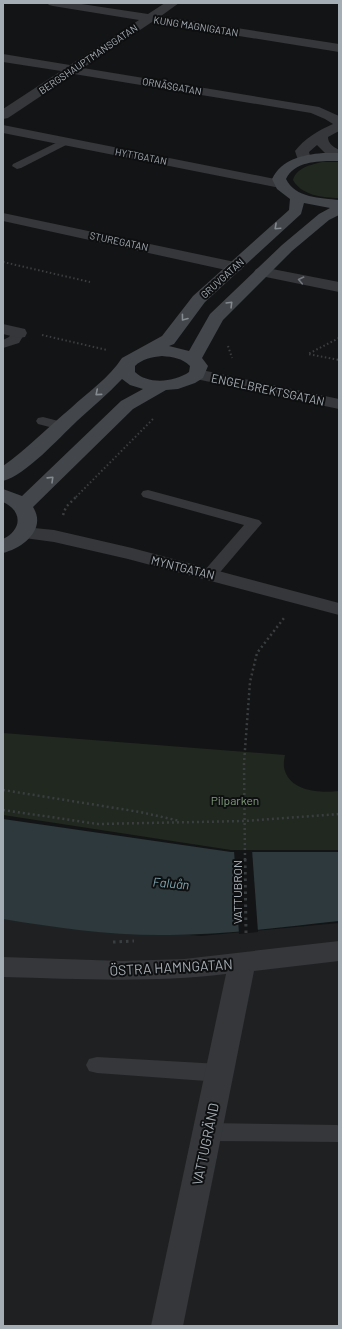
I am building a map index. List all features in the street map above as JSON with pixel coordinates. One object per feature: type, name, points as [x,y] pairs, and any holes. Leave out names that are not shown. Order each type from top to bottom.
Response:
[{"type":"main road","points":[[339,156],[304,160],[296,163],[283,170],[279,179],[280,184],[284,188],[298,197],[322,203],[339,204]]},
{"type":"main road","name":"GRUVGATAN","points":[[126,366],[140,354],[168,340],[199,299],[296,210],[298,197]]},
{"type":"main road","name":"GRUVGATAN","points":[[195,366],[216,318],[287,248],[324,217],[339,210]]},
{"type":"main road","points":[[126,366],[126,372],[135,380],[149,385],[162,386],[184,383],[195,366],[184,354],[162,351],[140,354]]},
{"type":"main road","points":[[3,475],[30,455],[126,366]]},
{"type":"main road","points":[[23,506],[127,405],[162,386]]},
{"type":"main road","points":[[3,495],[16,500],[23,506],[28,512],[29,519],[28,526],[24,533],[11,544],[3,547]]},
{"type":"street","name":"KUNG MAGNIGATAN","points":[[53,3],[339,48]]},
{"type":"street","name":"BERGSHAUPTMANSGATAN","points":[[3,115],[172,3]]},
{"type":"street","name":"ORNÄSGATAN","points":[[3,58],[314,110],[330,116],[339,122]]},
{"type":"street","points":[[304,160],[302,151],[308,144],[339,126]]},
{"type":"street","name":"HYTTGATAN","points":[[3,129],[280,184]]},
{"type":"street","points":[[321,136],[320,140],[322,144],[339,156]]},
{"type":"street","name":"STUREGATAN","points":[[3,217],[235,266]]},
{"type":"street","points":[[262,272],[339,287]]},
{"type":"street","points":[[3,329],[19,332]]},
{"type":"street","name":"ENGELBREKTSGATAN","points":[[195,366],[339,404]]},
{"type":"street","name":"MYNTGATAN","points":[[24,533],[54,536],[210,574],[339,609]]},
{"type":"street","name":"ÖSTRA HAMNGATAN","points":[[3,967],[122,972],[184,969],[339,952]]},
{"type":"street","name":"VATTUGRÄND","points":[[167,1326],[242,962]]},
{"type":"lane","points":[[17,166],[66,141]]},
{"type":"lane","points":[[3,344],[14,340],[19,332]]},
{"type":"lane","points":[[43,421],[61,426]]},
{"type":"lane","points":[[148,494],[254,523],[210,574]]},
{"type":"lane","points":[[97,1065],[220,1073]]},
{"type":"lane","points":[[204,1144],[337,1134]]},
{"type":"path","points":[[3,262],[90,282]]},
{"type":"path","points":[[19,332],[51,336],[112,351]]},
{"type":"path","points":[[339,338],[308,354],[339,360]]},
{"type":"path","points":[[228,340],[228,346],[233,359]]},
{"type":"path","points":[[66,519],[63,515],[66,507],[150,423]]},
{"type":"path","name":"VATTUBRON","points":[[247,934],[244,763],[250,682],[257,653],[300,598]]},
{"type":"path","points":[[3,790],[140,812],[185,823]]},
{"type":"path","points":[[3,810],[98,824],[245,821],[339,814]]},
{"type":"path","points":[[108,942],[138,941]]},
{"type":"shaded area","points":[[3,918],[201,936],[339,923],[339,1326],[3,1326]]},
{"type":"green space","points":[[322,162],[339,162],[339,198],[313,195],[301,189],[293,180],[301,169]]},
{"type":"green space","name":"Pilparken","points":[[3,733],[285,755],[284,769],[289,778],[300,787],[308,790],[324,792],[339,791],[339,850],[231,850],[3,815]]},
{"type":"water","name":"Faluån","points":[[3,819],[231,852],[339,852],[339,921],[233,932],[190,935],[148,935],[86,931],[3,919]]},
{"type":"pier","points":[[234,850],[252,850],[258,932],[239,934]]}]
